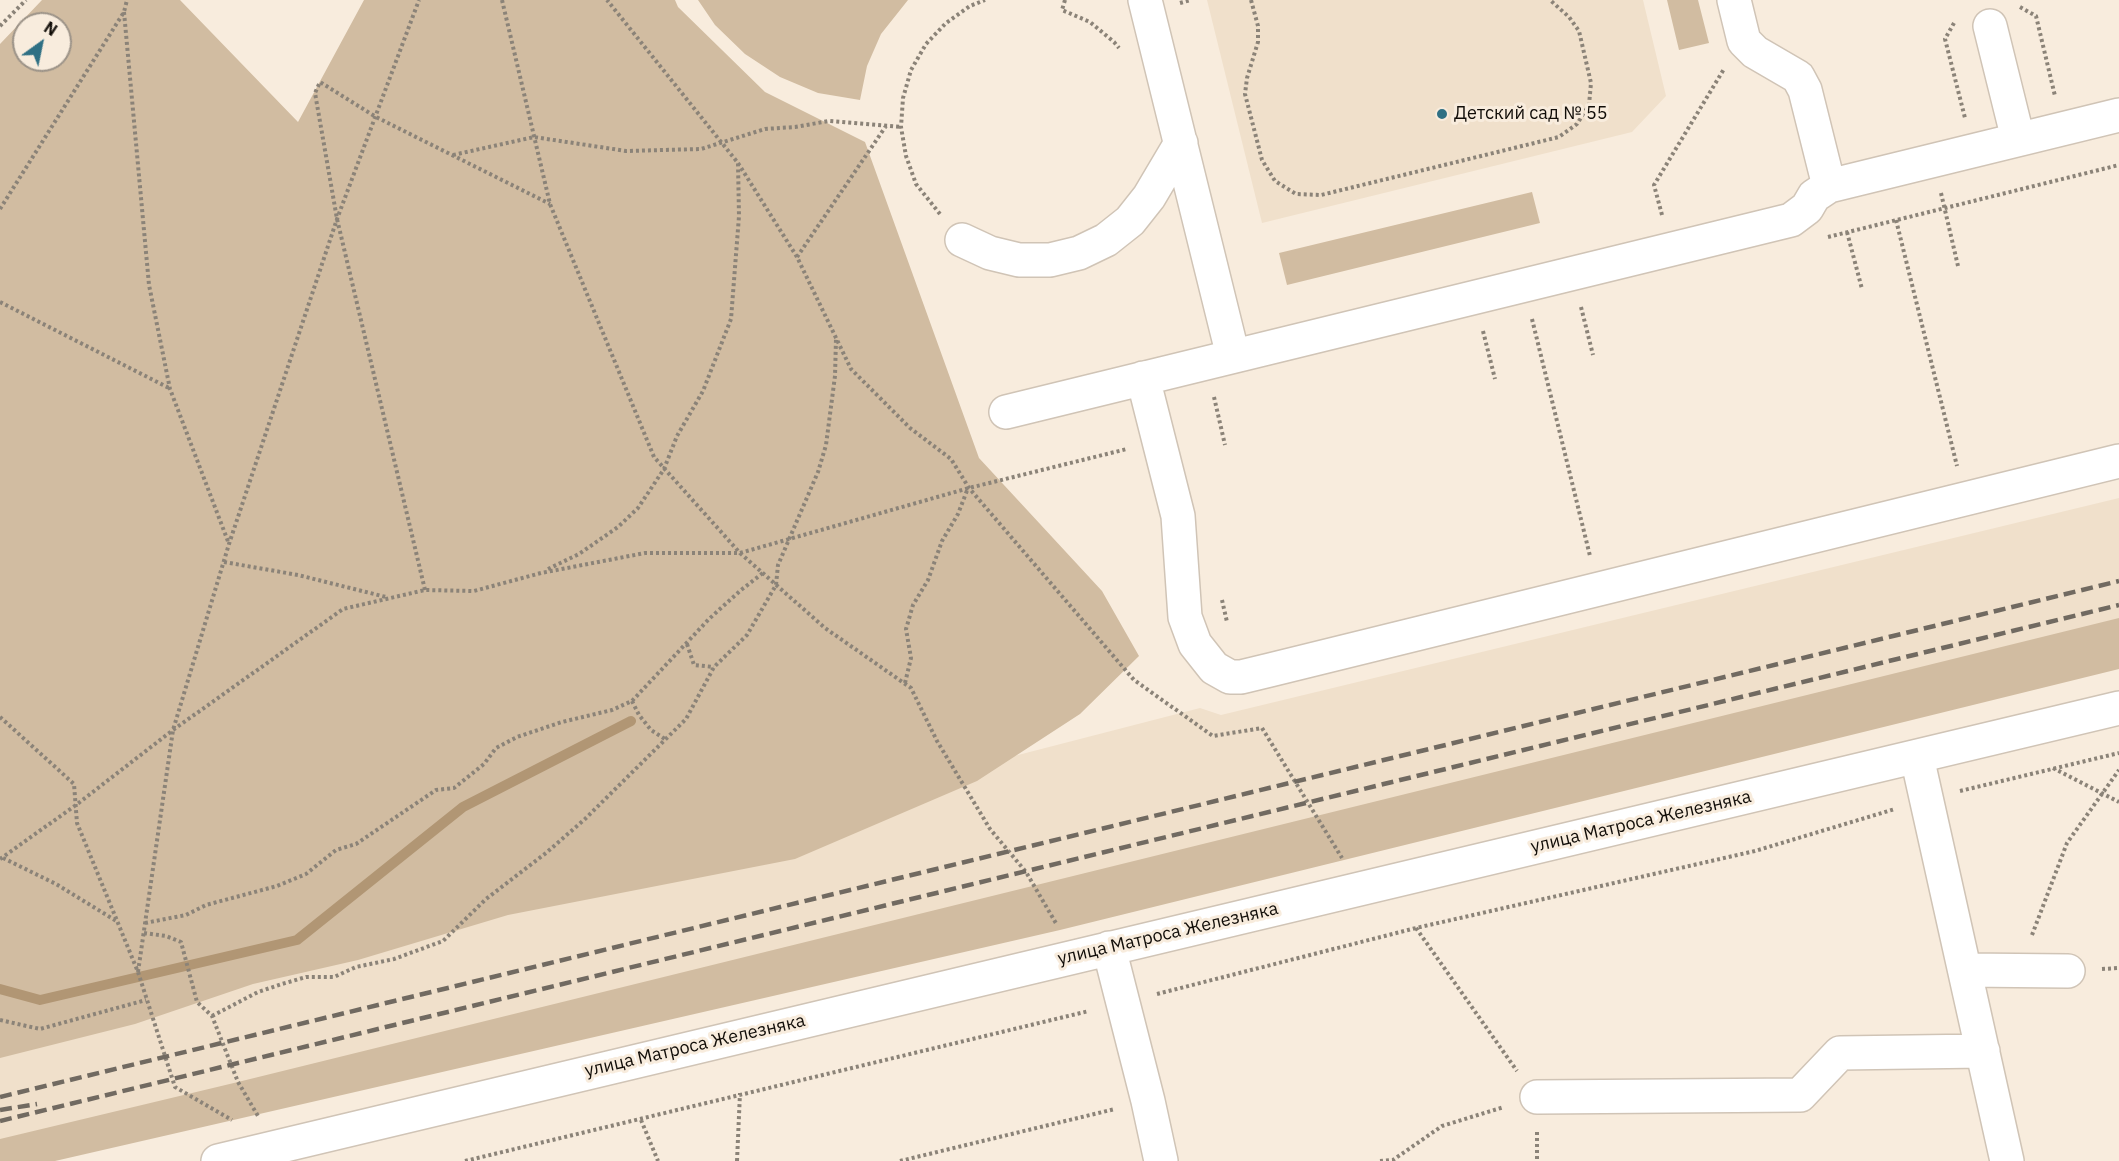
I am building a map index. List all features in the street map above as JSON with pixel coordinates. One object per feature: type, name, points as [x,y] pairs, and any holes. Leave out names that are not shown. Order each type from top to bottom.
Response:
[{"type":"street","points":[[1734,0],[1744,41],[1755,52],[1798,77],[1805,90],[1829,186]]},
{"type":"street","points":[[1140,3],[1181,143],[1233,356]]},
{"type":"street","points":[[1990,26],[2018,139]]},
{"type":"street","points":[[1006,412],[1791,220],[1807,208],[1814,196],[1829,186],[2119,115]]},
{"type":"street","points":[[962,240],[990,253],[1019,260],[1050,260],[1079,253],[1106,240],[1130,221],[1149,197],[1181,143]]},
{"type":"street","points":[[1143,378],[1178,516],[1185,617],[1196,644],[1214,668],[1230,677],[1241,677],[2119,461]]},
{"type":"street","name":"улица Матроса Железняка","points":[[218,1161],[2119,708]]},
{"type":"street","points":[[1917,757],[2007,1161]]},
{"type":"street","points":[[1109,948],[1161,1161]]},
{"type":"street","points":[[1965,970],[2068,971]]},
{"type":"street","points":[[1537,1097],[1800,1095],[1840,1053],[1983,1052]]},
{"type":"path","points":[[0,26],[26,0]]},
{"type":"path","points":[[0,208],[124,12],[127,0]]},
{"type":"path","points":[[138,972],[173,730],[224,562],[337,219],[419,0]]},
{"type":"path","points":[[502,0],[550,204],[654,457],[740,553],[825,628],[911,688],[937,741],[990,829],[1026,872],[1060,930]]},
{"type":"path","points":[[607,0],[738,163],[797,257],[850,369],[909,428],[951,459],[969,488],[1134,680],[1213,736],[1262,728],[1360,888]]},
{"type":"path","points":[[967,0],[970,6]]},
{"type":"path","points":[[962,240],[955,228],[933,208],[916,184],[906,156],[901,127],[903,98],[911,70],[926,44],[946,23],[970,6],[985,0]]},
{"type":"path","points":[[1065,0],[1062,10],[1090,22],[1120,50]]},
{"type":"path","points":[[1251,0],[1258,26],[1258,42],[1246,78],[1245,93],[1262,160],[1275,181],[1289,190],[1296,194],[1321,195],[1559,137],[1577,124],[1589,105],[1591,83],[1579,31],[1569,17],[1550,0]]},
{"type":"path","points":[[124,12],[149,285],[170,389],[230,544]]},
{"type":"path","points":[[1664,225],[1654,185],[1727,64]]},
{"type":"path","points":[[425,590],[337,219],[315,93],[320,82],[376,117],[550,204]]},
{"type":"path","points":[[453,155],[534,136],[626,151],[702,149],[765,129],[829,121],[901,127]]},
{"type":"path","points":[[797,257],[886,126]]},
{"type":"path","points":[[541,573],[579,554],[618,527],[638,508],[664,469],[677,436],[703,391],[730,319],[739,216],[738,163]]},
{"type":"path","points":[[1825,237],[2119,165]]},
{"type":"path","points":[[1939,187],[1958,266]]},
{"type":"path","points":[[1896,220],[1959,476]]},
{"type":"path","points":[[1847,232],[1862,289]]},
{"type":"path","points":[[1579,298],[1593,355]]},
{"type":"path","points":[[0,302],[170,389]]},
{"type":"path","points":[[1529,310],[1593,566]]},
{"type":"path","points":[[1481,322],[1495,379]]},
{"type":"path","points":[[212,1016],[258,992],[282,984],[306,977],[334,977],[356,967],[394,959],[443,941],[486,899],[546,853],[585,819],[686,719],[714,667],[747,635],[759,618],[776,585],[778,565],[818,472],[826,445],[835,376],[836,339]]},
{"type":"path","points":[[1211,388],[1225,445]]},
{"type":"path","points":[[118,922],[56,884],[2,859],[173,730],[343,609],[425,590],[474,591],[541,573],[645,553],[740,553],[969,488],[1159,442]]},
{"type":"path","points":[[905,683],[911,658],[906,629],[913,605],[928,580],[942,541],[958,514],[969,488]]},
{"type":"path","points":[[224,562],[298,574],[387,597]]},
{"type":"path","points":[[145,923],[186,915],[206,905],[277,886],[306,874],[336,850],[356,844],[436,790],[454,788],[484,764],[496,748],[517,737],[562,722],[612,710],[632,701],[709,619],[763,573]]},
{"type":"path","points":[[1221,597],[1241,677]]},
{"type":"path","points":[[687,644],[694,665],[714,667]]},
{"type":"path","points":[[632,701],[639,715],[651,730],[665,739]]},
{"type":"path","points":[[0,717],[74,784],[77,823],[141,980],[175,1087],[277,1146]]},
{"type":"path","points":[[465,1161],[1123,1002],[1416,928],[1755,851],[1927,800],[2119,753]]},
{"type":"path","points":[[2053,768],[2119,802]]},
{"type":"path","points":[[2022,971],[2035,923],[2067,843],[2119,770]]},
{"type":"path","points":[[1380,1161],[1393,1160],[1442,1126],[1537,1097],[1495,1042],[1416,928]]},
{"type":"path","points":[[144,933],[166,936],[181,942],[197,1002],[212,1016],[238,1082],[277,1146]]},
{"type":"path","points":[[0,1020],[39,1029],[146,1000]]},
{"type":"path","points":[[737,1161],[740,1093]]},
{"type":"path","points":[[900,1161],[1148,1101]]},
{"type":"path","points":[[641,1120],[658,1161]]},
{"type":"shaded area","points":[[42,0],[180,0],[298,122],[364,0],[675,0],[678,7],[765,92],[865,142],[979,458],[1102,591],[1139,656],[1080,714],[977,781],[795,859],[508,915],[358,960],[253,984],[135,1024],[0,1058],[0,44],[12,31],[12,72],[72,72],[72,12],[31,12]]},
{"type":"shaded area","points":[[698,0],[908,0],[881,34],[867,66],[860,100],[818,93],[780,77],[745,54],[715,25]]},
{"type":"shaded area","name":"Детский сад № 55","points":[[1207,0],[1643,0],[1666,96],[1632,132],[1262,223]]},
{"type":"shaded area","points":[[1667,0],[1698,0],[1709,43],[1679,50]]},
{"type":"shaded area","points":[[1532,192],[1540,223],[1287,285],[1279,253]]},
{"type":"shaded area","points":[[2119,498],[2119,661],[0,1161],[0,1018],[1200,708],[1221,715]]},
{"type":"shaded area","points":[[2119,618],[2119,669],[1060,930],[55,1161],[0,1161],[0,1139]]},
{"type":"waterway","points":[[0,989],[40,1000],[297,940],[463,807],[631,721]]},
{"type":"railway","points":[[0,1097],[2119,581]]},
{"type":"railway","points":[[0,1121],[2119,605]]},
{"type":"railway","points":[[0,1110],[37,1104]]},
{"type":"place","name":"Детский сад № 55","points":[[1442,114]]}]
